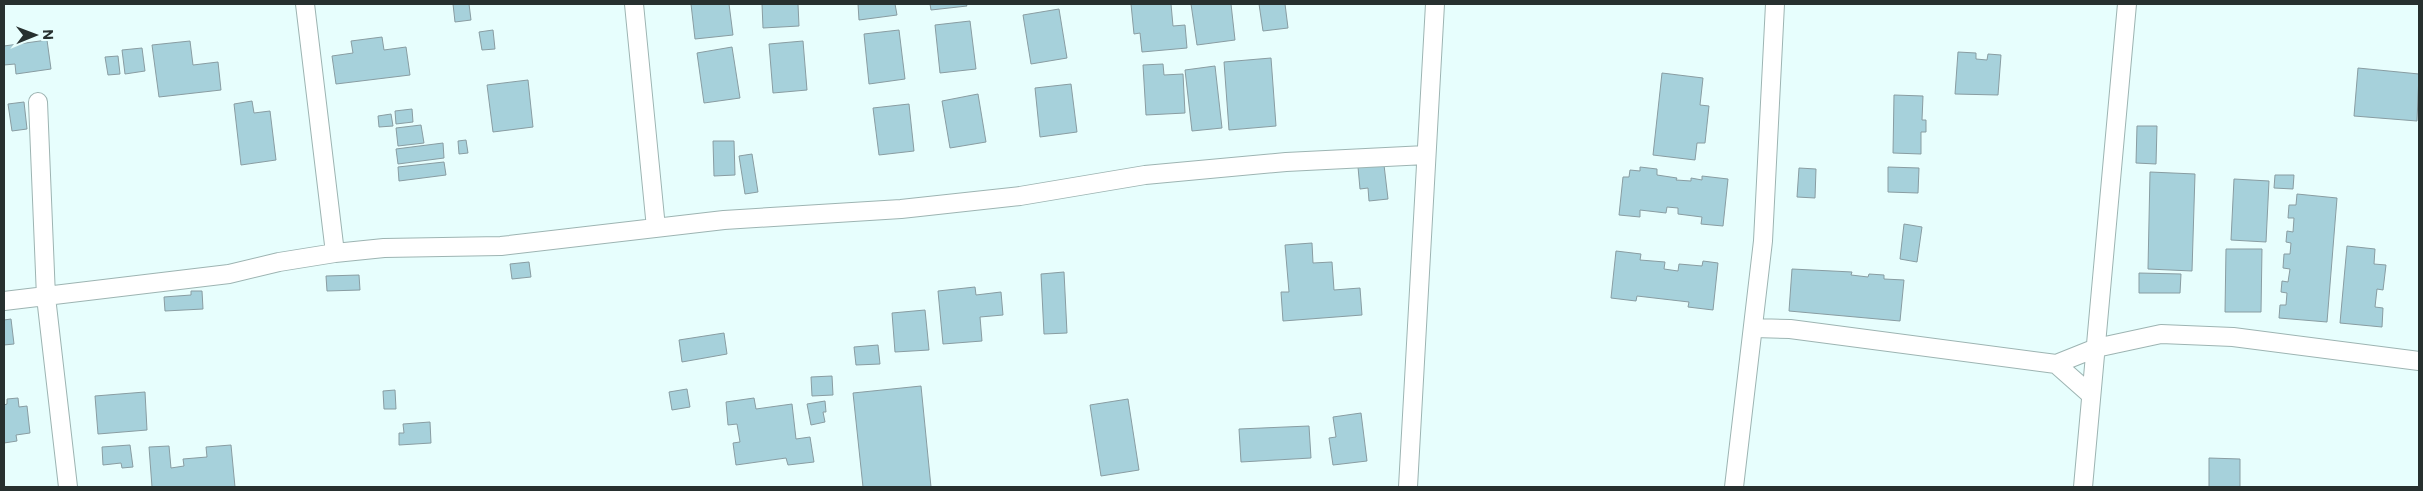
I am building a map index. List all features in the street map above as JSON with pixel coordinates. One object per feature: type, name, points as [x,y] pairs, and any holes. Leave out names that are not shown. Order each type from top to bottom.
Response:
[{"type":"street","points":[[305,4],[335,253]]},
{"type":"street","points":[[634,4],[656,228]]},
{"type":"street","points":[[1404,487],[1435,4]]},
{"type":"street","points":[[1734,487],[1745,378],[1754,328],[1762,241],[1775,4]]},
{"type":"street","points":[[2083,487],[2127,4]]},
{"type":"street","points":[[38,102],[46,297],[68,487]]},
{"type":"street","points":[[4,301],[229,274],[279,262],[335,253],[384,248],[501,246],[724,220],[901,209],[1020,196],[1145,175],[1286,162],[1426,155]]},
{"type":"street","points":[[1754,328],[1790,329],[2056,364],[2096,348],[2161,334],[2233,338],[2419,361]]},
{"type":"street","points":[[2056,364],[2091,395]]},
{"type":"building","points":[[453,4],[469,4],[471,20],[455,22]]},
{"type":"building","points":[[691,4],[729,4],[733,35],[695,39]]},
{"type":"building","points":[[762,4],[798,4],[799,26],[763,28]]},
{"type":"building","points":[[858,4],[895,4],[897,15],[859,20]]},
{"type":"building","points":[[930,4],[966,4],[967,6],[931,10]]},
{"type":"building","points":[[1131,4],[1171,4],[1173,26],[1185,25],[1187,48],[1142,52],[1140,33],[1134,34]]},
{"type":"building","points":[[1191,4],[1231,4],[1235,40],[1197,45]]},
{"type":"building","points":[[1259,4],[1285,4],[1288,28],[1263,31]]},
{"type":"building","points":[[1059,9],[1067,58],[1031,64],[1023,15]]},
{"type":"building","points":[[970,21],[976,69],[940,73],[935,25]]},
{"type":"building","points":[[493,30],[495,49],[482,50],[479,32]]},
{"type":"building","points":[[899,30],[905,79],[869,84],[864,34]]},
{"type":"building","points":[[382,37],[384,50],[406,47],[410,75],[336,84],[332,56],[353,53],[351,41]]},
{"type":"building","points":[[47,40],[51,69],[16,74],[15,64],[4,65],[4,46]]},
{"type":"building","points":[[190,41],[193,65],[218,62],[221,90],[159,97],[152,45]]},
{"type":"building","points":[[803,41],[807,90],[773,93],[769,44]]},
{"type":"building","points":[[732,47],[740,98],[704,103],[697,53]]},
{"type":"building","points":[[142,48],[145,71],[125,74],[122,50]]},
{"type":"building","points":[[1958,52],[1976,53],[1976,59],[1987,60],[1988,54],[2001,55],[1998,95],[1955,94]]},
{"type":"building","points":[[118,56],[120,74],[108,75],[105,57]]},
{"type":"building","points":[[1271,58],[1276,126],[1229,130],[1224,62]]},
{"type":"building","points":[[1163,64],[1164,75],[1183,74],[1185,113],[1146,115],[1143,65]]},
{"type":"building","points":[[1215,66],[1222,128],[1192,131],[1185,70]]},
{"type":"building","points":[[2358,68],[2419,74],[2417,121],[2354,116]]},
{"type":"building","points":[[1662,73],[1703,78],[1700,105],[1709,106],[1705,143],[1697,143],[1695,160],[1653,155]]},
{"type":"building","points":[[528,80],[533,127],[493,132],[487,85]]},
{"type":"building","points":[[1071,84],[1077,132],[1040,137],[1035,88]]},
{"type":"building","points":[[978,94],[986,142],[950,148],[942,101]]},
{"type":"building","points":[[1894,95],[1923,96],[1922,120],[1926,120],[1926,132],[1921,132],[1921,154],[1893,153]]},
{"type":"building","points":[[252,101],[254,113],[270,111],[276,160],[241,165],[234,104]]},
{"type":"building","points":[[24,102],[27,129],[12,131],[8,104]]},
{"type":"building","points":[[909,104],[914,151],[879,155],[873,108]]},
{"type":"building","points":[[412,109],[413,122],[396,124],[395,111]]},
{"type":"building","points":[[391,114],[393,126],[379,127],[378,116]]},
{"type":"building","points":[[421,125],[424,143],[398,146],[396,128]]},
{"type":"building","points":[[2137,126],[2157,126],[2156,164],[2136,163]]},
{"type":"building","points":[[466,140],[468,153],[459,154],[458,141]]},
{"type":"building","points":[[713,141],[734,141],[735,175],[714,176]]},
{"type":"building","points":[[443,143],[444,158],[398,164],[396,149]]},
{"type":"building","points":[[752,154],[758,192],[745,194],[739,156]]},
{"type":"building","points":[[444,162],[446,175],[399,181],[398,167]]},
{"type":"building","points":[[1384,165],[1388,199],[1369,201],[1368,188],[1360,189],[1358,167]]},
{"type":"building","points":[[1640,167],[1657,169],[1657,175],[1677,178],[1676,180],[1691,181],[1691,178],[1702,180],[1702,176],[1728,179],[1723,226],[1701,224],[1702,217],[1678,214],[1678,208],[1667,207],[1666,213],[1640,210],[1640,217],[1619,215],[1623,177],[1629,177],[1630,170],[1640,171]]},
{"type":"building","points":[[1888,167],[1919,168],[1918,193],[1888,192]]},
{"type":"building","points":[[1799,168],[1816,169],[1815,198],[1797,197]]},
{"type":"building","points":[[2150,172],[2195,174],[2192,271],[2148,269]]},
{"type":"building","points":[[2275,175],[2294,175],[2293,189],[2274,188]]},
{"type":"building","points":[[2234,179],[2269,181],[2266,242],[2231,240]]},
{"type":"building","points":[[2297,194],[2337,198],[2327,322],[2279,318],[2280,305],[2286,305],[2287,293],[2281,292],[2282,281],[2288,282],[2290,269],[2283,268],[2284,254],[2290,254],[2291,243],[2286,242],[2287,231],[2293,232],[2294,218],[2288,218],[2289,205],[2296,205]]},
{"type":"building","points":[[1904,224],[1922,227],[1917,262],[1900,259]]},
{"type":"building","points":[[1312,243],[1313,263],[1332,262],[1334,290],[1360,288],[1362,315],[1283,321],[1281,292],[1289,292],[1285,245]]},
{"type":"building","points":[[2347,246],[2375,249],[2374,264],[2386,265],[2383,290],[2377,289],[2375,307],[2383,308],[2382,327],[2340,323]]},
{"type":"building","points":[[2226,249],[2262,249],[2261,312],[2225,312]]},
{"type":"building","points":[[1616,251],[1641,254],[1640,260],[1665,262],[1664,269],[1678,271],[1679,264],[1702,266],[1703,261],[1718,263],[1713,310],[1688,307],[1689,302],[1637,296],[1636,301],[1611,298]]},
{"type":"building","points":[[529,262],[531,277],[512,279],[510,264]]},
{"type":"building","points":[[1792,269],[1852,272],[1851,275],[1868,277],[1869,274],[1884,275],[1884,279],[1904,280],[1900,321],[1789,311]]},
{"type":"building","points":[[1064,272],[1067,333],[1044,334],[1041,274]]},
{"type":"building","points":[[2139,273],[2181,274],[2180,293],[2139,293]]},
{"type":"building","points":[[359,275],[360,290],[327,291],[326,276]]},
{"type":"building","points":[[975,287],[976,295],[1001,292],[1003,315],[980,317],[982,341],[943,344],[938,291]]},
{"type":"building","points":[[191,291],[202,291],[203,309],[165,311],[164,297],[191,295]]},
{"type":"building","points":[[925,310],[929,350],[895,352],[892,313]]},
{"type":"building","points":[[11,319],[14,344],[4,345],[4,320]]},
{"type":"building","points":[[724,333],[727,354],[682,362],[679,340]]},
{"type":"building","points":[[878,345],[880,364],[856,365],[854,347]]},
{"type":"building","points":[[832,376],[833,395],[812,396],[811,377]]},
{"type":"building","points":[[921,386],[931,487],[863,487],[853,393]]},
{"type":"building","points":[[687,389],[690,407],[672,410],[669,392]]},
{"type":"building","points":[[395,390],[396,409],[384,409],[383,391]]},
{"type":"building","points":[[145,392],[147,430],[98,434],[95,396]]},
{"type":"building","points":[[18,398],[19,407],[27,406],[30,433],[16,435],[17,441],[4,443],[4,405],[7,404],[7,399]]},
{"type":"building","points":[[754,398],[756,409],[792,404],[796,439],[810,437],[814,462],[788,465],[786,458],[736,465],[733,443],[740,442],[737,424],[728,425],[726,402]]},
{"type":"building","points":[[1128,399],[1139,470],[1101,476],[1090,405]]},
{"type":"building","points":[[825,401],[826,412],[823,412],[825,422],[811,425],[807,404]]},
{"type":"building","points":[[1361,413],[1367,461],[1333,465],[1329,438],[1336,437],[1333,417]]},
{"type":"building","points":[[430,422],[431,443],[399,445],[399,433],[404,433],[403,424]]},
{"type":"building","points":[[1309,426],[1311,458],[1241,462],[1239,429]]},
{"type":"building","points":[[130,445],[133,467],[122,468],[121,463],[103,465],[102,447]]},
{"type":"building","points":[[231,445],[235,487],[152,487],[149,447],[169,446],[171,468],[184,466],[183,459],[207,457],[206,447]]},
{"type":"building","points":[[2209,458],[2240,459],[2240,487],[2209,487]]}]
